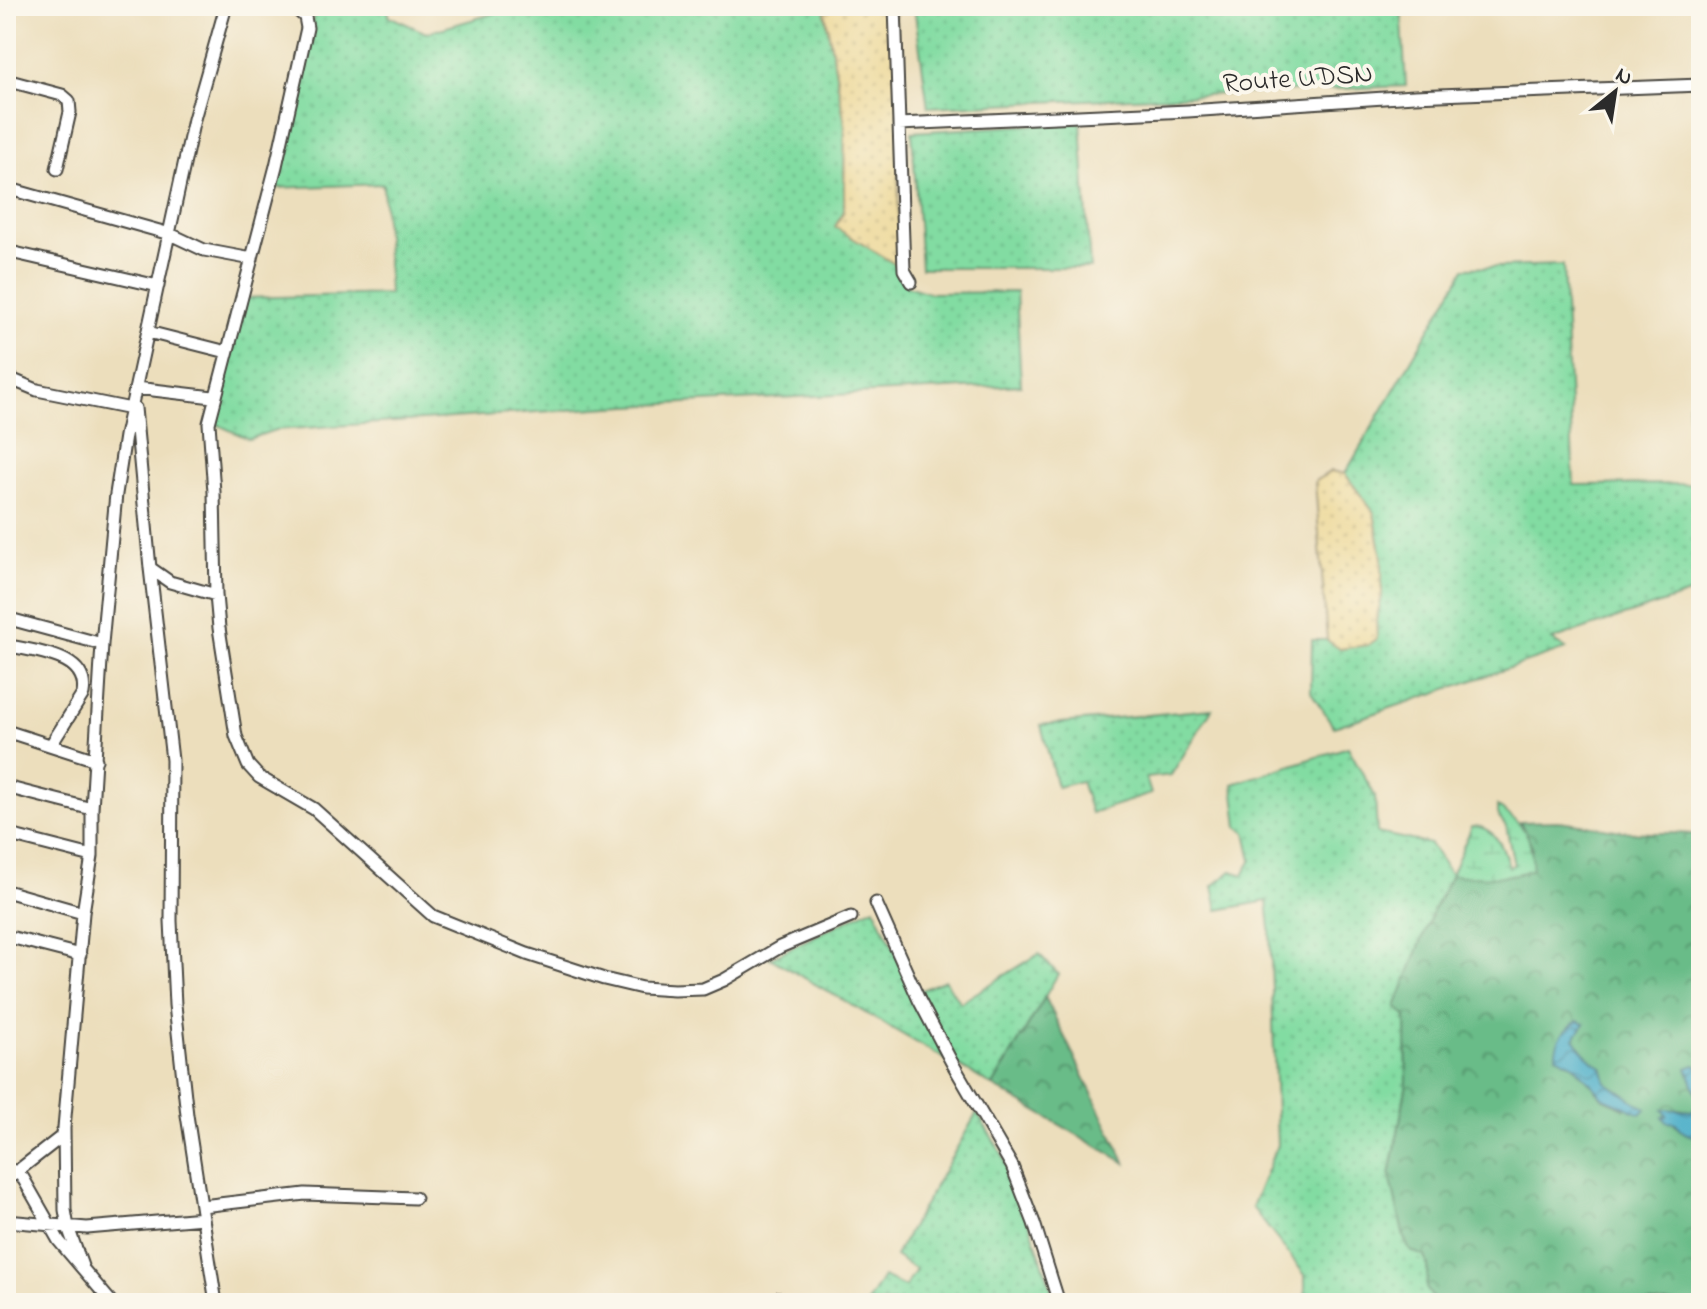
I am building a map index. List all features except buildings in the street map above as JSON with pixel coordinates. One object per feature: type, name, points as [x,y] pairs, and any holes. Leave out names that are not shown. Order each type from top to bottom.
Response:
[{"type":"street","points":[[6,14],[8,6]]},
{"type":"street","points":[[82,1266],[68,1227],[63,1163],[64,1128],[83,913],[92,856],[102,644],[116,494],[131,409],[194,119],[226,6]]},
{"type":"street","points":[[293,6],[305,17],[307,28],[209,423],[219,628],[236,736],[248,765],[259,777],[314,809],[433,916],[527,954],[604,979],[642,988],[703,989],[780,947],[851,917]]},
{"type":"street","points":[[895,6],[904,270],[911,282]]},
{"type":"street","points":[[6,80],[62,95],[69,101],[70,112],[57,169]]},
{"type":"street","name":"Route UDSN","points":[[899,124],[1177,112],[1414,96],[1701,85]]},
{"type":"street","points":[[6,188],[170,234],[204,250],[252,259]]},
{"type":"street","points":[[6,251],[158,286]]},
{"type":"street","points":[[148,332],[227,352]]},
{"type":"street","points":[[6,377],[37,390],[131,409]]},
{"type":"street","points":[[135,392],[213,397]]},
{"type":"street","points":[[135,392],[150,568],[174,780],[171,921],[175,1005],[216,1303]]},
{"type":"street","points":[[150,568],[170,582],[216,595]]},
{"type":"street","points":[[6,618],[102,644]]},
{"type":"street","points":[[6,645],[59,658],[73,664],[81,672],[83,694],[51,745]]},
{"type":"street","points":[[6,731],[96,760]]},
{"type":"street","points":[[6,787],[92,809]]},
{"type":"street","points":[[6,834],[92,856]]},
{"type":"street","points":[[6,891],[83,913]]},
{"type":"street","points":[[876,903],[919,1000],[1012,1166],[1059,1303]]},
{"type":"street","points":[[6,936],[80,955]]},
{"type":"street","points":[[64,1128],[61,1137],[9,1174],[29,1186],[59,1241],[112,1303]]},
{"type":"street","points":[[6,1221],[50,1227],[105,1228],[305,1194],[415,1198]]},
{"type":"green space","points":[[316,6],[388,6],[389,16],[426,33],[531,6],[824,6],[845,123],[844,211],[835,227],[898,266],[907,286],[929,293],[1016,292],[1021,385],[611,407],[275,430],[249,439],[214,423],[242,298],[389,294],[383,184],[274,188]]},
{"type":"green space","points":[[914,6],[1401,6],[1406,86],[928,107]]},
{"type":"green space","points":[[1081,122],[1090,268],[921,268],[912,132]]},
{"type":"green space","points":[[1563,265],[1574,485],[1692,484],[1688,403],[1701,402],[1701,590],[1552,640],[1566,649],[1334,727],[1311,692],[1312,640],[1327,640],[1341,649],[1377,639],[1376,620],[1382,596],[1382,558],[1374,513],[1345,474],[1465,268]]},
{"type":"green space","points":[[1212,709],[1171,775],[1146,778],[1151,794],[1091,813],[1081,781],[1057,787],[1041,725]]},
{"type":"green space","points":[[1348,747],[1375,796],[1377,833],[1430,844],[1451,875],[1433,911],[1406,1016],[1407,1083],[1390,1176],[1425,1255],[1429,1291],[1436,1303],[1305,1303],[1305,1275],[1252,1207],[1277,1145],[1270,928],[1267,901],[1218,910],[1213,886],[1232,871],[1243,875],[1252,860],[1246,832],[1238,827],[1233,784]]},
{"type":"green space","points":[[1497,806],[1520,825],[1529,839],[1532,869],[1503,876],[1451,875],[1472,826],[1492,834],[1501,846],[1509,867],[1514,865],[1506,826],[1497,814]]},
{"type":"green space","points":[[1557,821],[1632,832],[1701,835],[1701,1069],[1695,1065],[1687,1068],[1701,1106],[1691,1111],[1678,1109],[1672,1121],[1680,1130],[1699,1138],[1701,1136],[1701,1303],[1436,1303],[1426,1288],[1428,1265],[1425,1256],[1410,1251],[1404,1238],[1390,1176],[1407,1083],[1406,1016],[1396,1007],[1433,911],[1451,875],[1520,874],[1533,848],[1520,822]],"holes":[[[1584,1024],[1574,1039],[1592,1062],[1602,1067],[1606,1082],[1616,1089],[1624,1108],[1604,1099],[1573,1064],[1556,1056]]]},
{"type":"green space","points":[[874,907],[947,1060],[770,958]]},
{"type":"green space","points":[[1039,954],[1058,974],[993,1086],[956,1064],[919,991],[945,980],[960,1003]]},
{"type":"green space","points":[[1045,997],[1126,1163],[993,1086]]},
{"type":"green space","points":[[977,1113],[1001,1152],[1019,1192],[1056,1303],[867,1303],[883,1277],[905,1287],[916,1270],[895,1256]]},
{"type":"sand","points":[[824,6],[895,6],[899,124],[898,266],[835,227],[844,211],[845,123]]},
{"type":"sand","points":[[1331,471],[1345,474],[1374,513],[1382,558],[1377,639],[1368,645],[1340,649],[1327,640],[1315,481]]},
{"type":"water","points":[[1578,1021],[1585,1024],[1574,1038],[1577,1043],[1602,1067],[1606,1082],[1646,1109],[1641,1114],[1604,1098],[1573,1064],[1556,1056],[1562,1036]]},
{"type":"water","points":[[1695,1065],[1701,1069],[1701,1106],[1687,1068]]},
{"type":"water","points":[[1701,1106],[1699,1138],[1685,1133],[1676,1123],[1667,1122],[1663,1117],[1667,1116],[1663,1109],[1691,1111]]}]
